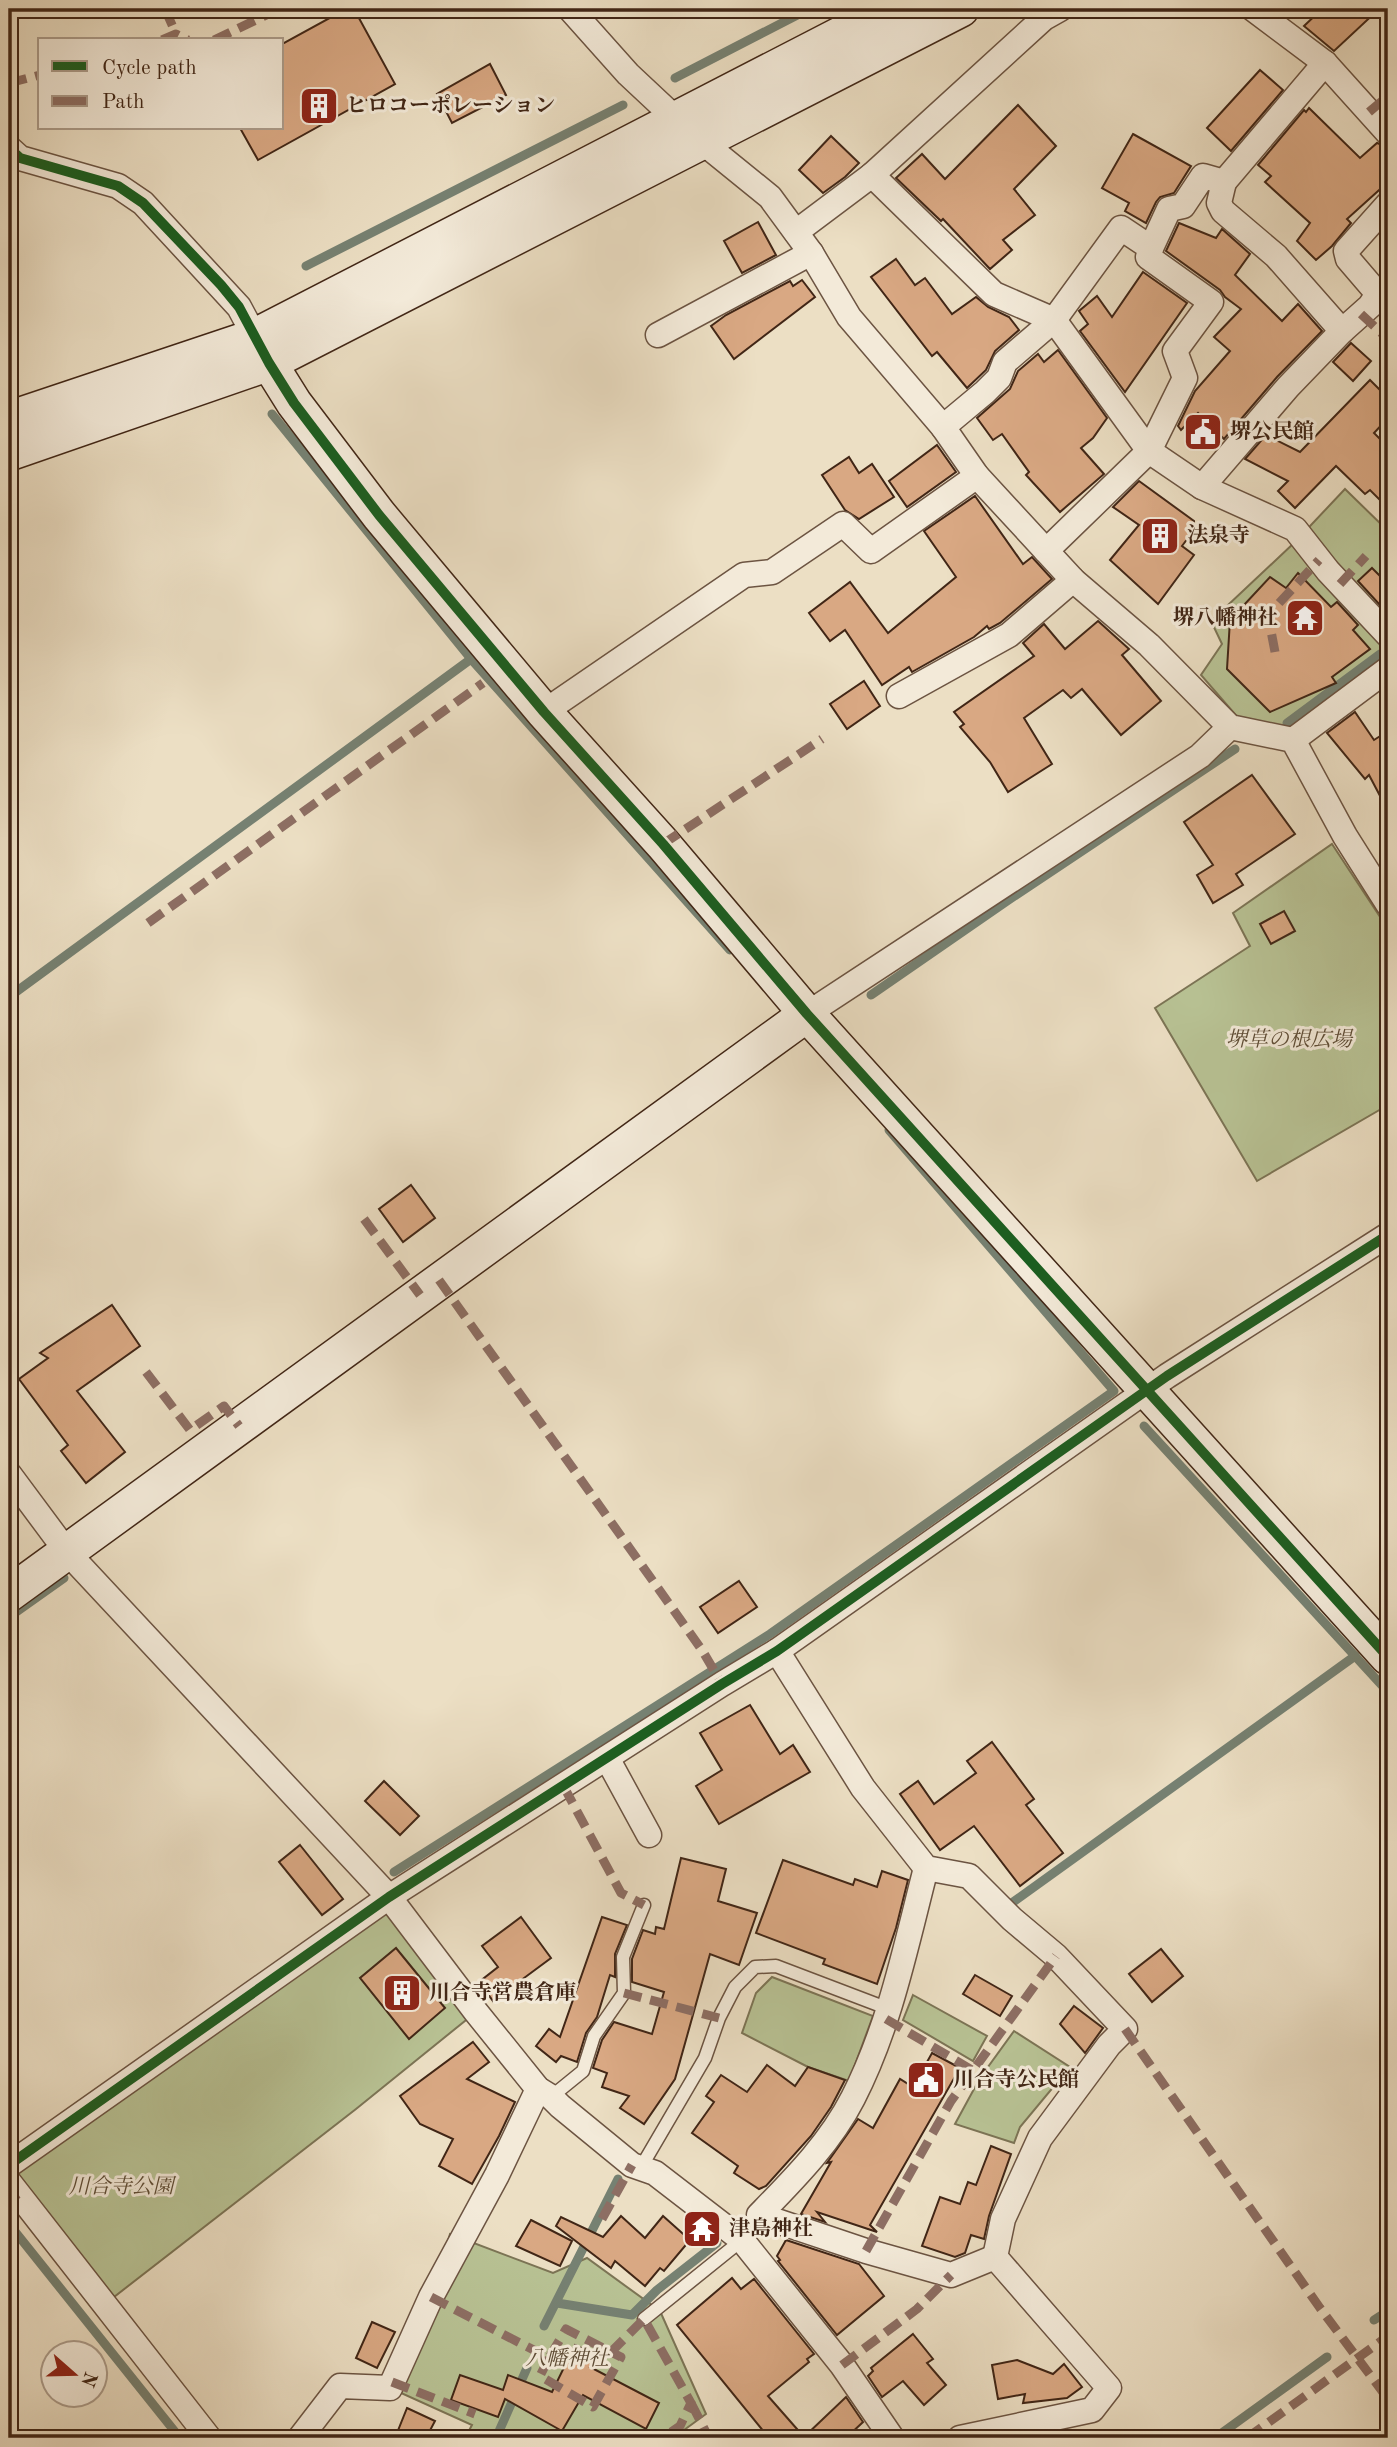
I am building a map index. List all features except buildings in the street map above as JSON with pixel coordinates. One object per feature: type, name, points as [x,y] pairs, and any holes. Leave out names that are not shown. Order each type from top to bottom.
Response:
[{"type":"street","points":[[570,9],[628,74],[701,141],[770,197],[811,253],[849,317],[943,427],[976,477],[1073,580],[1149,645],[1230,727],[1293,740],[1388,669]]},
{"type":"street","points":[[9,419],[262,350],[675,118],[890,9]]},
{"type":"street","points":[[9,453],[262,350],[701,141],[961,9]]},
{"type":"street","points":[[796,232],[872,174],[1044,18],[1060,9]]},
{"type":"street","points":[[1253,9],[1325,64],[1388,133]]},
{"type":"street","points":[[1325,64],[1224,182],[1219,203],[1223,211],[1276,256],[1342,331]]},
{"type":"street","points":[[9,148],[20,158],[118,186],[143,203],[233,300],[294,403],[379,514],[544,712],[663,844],[807,1014],[1388,1657]]},
{"type":"street","points":[[872,174],[994,294],[1054,320],[1149,451],[1202,487],[1295,529],[1328,571],[1388,635]]},
{"type":"street","points":[[1046,551],[1149,451],[1185,378],[1175,351],[1211,302],[1148,257],[1169,209],[1183,206],[1203,176],[1224,182]]},
{"type":"street","points":[[1202,487],[1288,387],[1370,306],[1378,294],[1349,259],[1346,251],[1388,204]]},
{"type":"street","points":[[943,427],[985,392],[999,378],[1005,362],[1054,320],[1121,228],[1151,248]]},
{"type":"street","points":[[658,335],[811,253]]},
{"type":"street","points":[[544,712],[744,575],[772,572],[843,524],[870,551],[976,477]]},
{"type":"street","points":[[899,696],[1009,635],[1073,580]]},
{"type":"street","points":[[9,1594],[830,997],[1200,756],[1230,727]]},
{"type":"street","points":[[1293,740],[1345,836],[1388,904]]},
{"type":"street","points":[[9,2165],[389,1897],[777,1651],[1148,1390],[1388,1234]]},
{"type":"street","points":[[9,1474],[67,1552],[389,1897],[476,2012],[545,2093],[632,2165],[655,2173],[742,2239],[842,2365],[892,2438]]},
{"type":"street","points":[[777,1651],[863,1788],[926,1868],[969,1876],[1012,1920],[1056,1956],[1125,2029],[1109,2045],[1040,2138],[1003,2219],[995,2257]]},
{"type":"street","points":[[607,1758],[649,1835]]},
{"type":"street","points":[[742,2239],[759,2215],[811,2161],[852,2100],[889,2009],[926,1868]]},
{"type":"street","points":[[300,2438],[340,2386],[390,2388],[431,2297],[545,2093]]},
{"type":"street","points":[[9,2182],[209,2438]]},
{"type":"street","points":[[759,2215],[866,2251],[951,2275],[995,2257]]},
{"type":"street","points":[[960,2438],[1092,2410],[1109,2388],[995,2257]]},
{"type":"lane","points":[[545,2093],[583,2071],[594,2036],[624,1993],[623,1957],[644,1905]]},
{"type":"lane","points":[[640,2169],[705,2058],[719,2018],[735,1987],[755,1967],[776,1966],[889,2009]]},
{"type":"lane","points":[[644,2319],[742,2239]]},
{"type":"green space","points":[[1345,489],[1388,531],[1388,663],[1290,732],[1240,720],[1201,675],[1222,644],[1211,621],[1295,542]]},
{"type":"green space","name":"堺草の根広場","points":[[1332,844],[1388,929],[1388,1105],[1257,1181],[1155,1008],[1250,946],[1233,913]]},
{"type":"green space","name":"川合寺公園","points":[[389,1897],[476,2012],[105,2304],[9,2165]]},
{"type":"green space","points":[[772,1977],[873,2016],[849,2081],[808,2067],[742,2033],[756,1993]]},
{"type":"green space","points":[[913,1995],[987,2036],[973,2061],[903,2020]]},
{"type":"green space","points":[[1014,2031],[1070,2067],[1020,2127],[1014,2143],[955,2124],[980,2078]]},
{"type":"green space","name":"八幡神社","points":[[450,2234],[553,2273],[587,2258],[660,2311],[706,2414],[673,2438],[465,2438],[472,2425],[390,2388],[431,2297]]},
{"type":"waterway","points":[[675,78],[809,9]]},
{"type":"waterway","points":[[306,266],[623,105]]},
{"type":"waterway","points":[[272,414],[471,659],[730,950]]},
{"type":"waterway","points":[[1287,723],[1380,654]]},
{"type":"waterway","points":[[9,997],[471,659]]},
{"type":"waterway","points":[[871,995],[1235,749]]},
{"type":"waterway","points":[[394,1872],[770,1634],[1114,1391],[889,1130]]},
{"type":"waterway","points":[[1144,1426],[1388,1692]]},
{"type":"waterway","points":[[9,1617],[64,1578]]},
{"type":"waterway","points":[[1009,1905],[1355,1656]]},
{"type":"waterway","points":[[544,2326],[618,2179]]},
{"type":"waterway","points":[[9,2224],[180,2438]]},
{"type":"waterway","points":[[557,2303],[632,2315],[657,2290],[717,2243]]},
{"type":"waterway","points":[[1374,2320],[1388,2311]]},
{"type":"waterway","points":[[1215,2438],[1327,2357]]},
{"type":"waterway","points":[[496,2438],[527,2368]]},
{"type":"marked path","points":[[165,9],[176,34]]},
{"type":"marked path","points":[[218,38],[279,9]]},
{"type":"marked path","points":[[167,38],[176,34],[184,38]]},
{"type":"marked path","points":[[9,83],[38,76]]},
{"type":"marked path","points":[[1369,112],[1388,96]]},
{"type":"marked path","points":[[1361,314],[1388,339]]},
{"type":"marked path","points":[[1340,584],[1366,556]]},
{"type":"marked path","points":[[1275,652],[1268,615],[1319,560]]},
{"type":"marked path","points":[[148,923],[483,683]]},
{"type":"marked path","points":[[663,844],[822,739]]},
{"type":"marked path","points":[[364,1219],[420,1295]]},
{"type":"marked path","points":[[439,1280],[702,1650],[722,1684]]},
{"type":"marked path","points":[[146,1372],[190,1430],[224,1406],[239,1426]]},
{"type":"marked path","points":[[564,1787],[621,1893],[644,1905]]},
{"type":"marked path","points":[[866,2251],[951,2101],[1056,1956]]},
{"type":"marked path","points":[[624,1993],[719,2018]]},
{"type":"marked path","points":[[886,2019],[972,2070]]},
{"type":"marked path","points":[[1125,2029],[1320,2308],[1388,2399]]},
{"type":"marked path","points":[[602,2219],[632,2165]]},
{"type":"marked path","points":[[9,2200],[18,2194]]},
{"type":"marked path","points":[[842,2365],[917,2309],[951,2275]]},
{"type":"marked path","points":[[431,2297],[549,2358],[566,2329],[611,2352],[644,2319],[691,2403],[680,2426],[662,2438]]},
{"type":"marked path","points":[[1247,2438],[1388,2336]]},
{"type":"marked path","points":[[549,2358],[540,2376],[593,2407],[621,2357],[611,2352]]},
{"type":"marked path","points":[[392,2382],[475,2414]]},
{"type":"marked path","points":[[691,2403],[709,2438]]},
{"type":"cycle path","points":[[9,148],[20,158],[118,186],[143,203],[221,285],[239,307],[294,403],[379,515],[544,712],[663,844],[807,1014],[1388,1657]]},
{"type":"cycle path","points":[[9,2165],[389,1897],[777,1651],[1167,1376],[1388,1235]]},
{"type":"place","name":"ヒロコーポレーション","points":[[319,106]]},
{"type":"place","name":"堺公民館","points":[[1203,432]]},
{"type":"place","name":"法泉寺","points":[[1160,536]]},
{"type":"place","name":"堺八幡神社","points":[[1305,618]]},
{"type":"place","name":"川合寺営農倉庫","points":[[402,1993]]},
{"type":"place","name":"川合寺公民館","points":[[926,2080]]},
{"type":"place","name":"津島神社","points":[[702,2229]]}]
